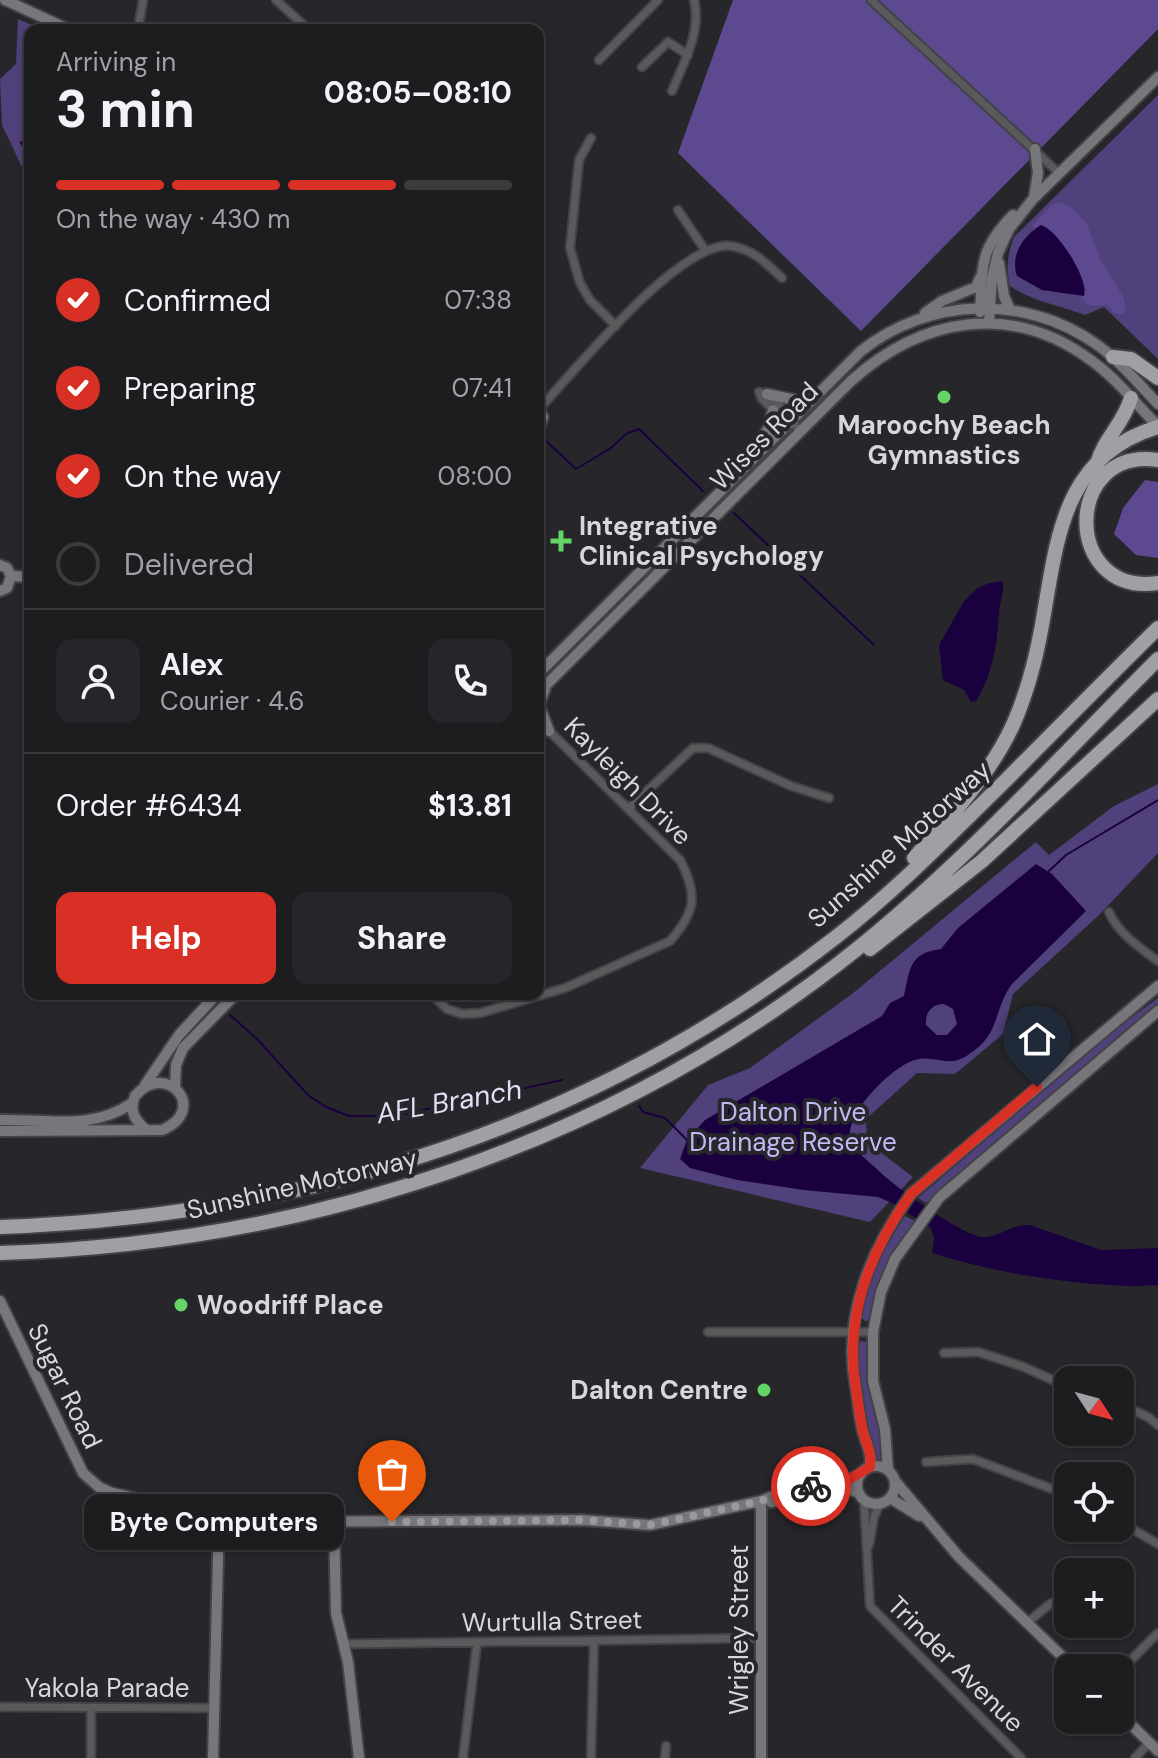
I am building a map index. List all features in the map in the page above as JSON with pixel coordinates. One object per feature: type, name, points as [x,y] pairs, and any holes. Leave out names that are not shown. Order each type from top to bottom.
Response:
[{"type":"highway","points":[[1113,357],[1131,359],[1158,378]]},
{"type":"highway","points":[[1097,464],[1102,446],[1125,418],[1131,398]]},
{"type":"highway","points":[[901,882],[910,862],[983,775],[1012,726],[1033,667],[1056,540],[1077,489],[1097,464],[1122,444],[1158,426]]},
{"type":"highway","points":[[1158,460],[1134,460],[1106,475],[1090,495],[1085,520],[1086,536],[1092,552],[1108,571],[1129,582],[1158,583]]},
{"type":"highway","name":"Sunshine Motorway","points":[[0,1227],[130,1219],[256,1200],[381,1170],[486,1134],[591,1089],[727,1014],[837,937],[901,882],[1158,628]]},
{"type":"highway","name":"Sunshine Motorway","points":[[1,1253],[104,1247],[230,1230],[348,1203],[461,1168],[550,1133],[662,1078],[762,1018],[886,924],[945,872],[1158,659]]},
{"type":"highway","points":[[818,978],[839,971],[940,897],[1158,699]]},
{"type":"main road","points":[[8,1],[57,24]]},
{"type":"main road","points":[[984,323],[998,253],[1009,229],[1033,199],[1158,77]]},
{"type":"main road","points":[[917,319],[942,301],[976,287],[983,258],[996,232],[1033,199],[1038,173],[1035,149]]},
{"type":"main road","points":[[998,253],[1000,280],[1010,310]]},
{"type":"main road","points":[[980,277],[985,308]]},
{"type":"main road","name":"Wises Road","points":[[544,668],[873,341],[917,319],[953,310],[985,308],[1038,316],[1071,329],[1113,357],[1158,404]]},
{"type":"main road","name":"Wises Road","points":[[544,687],[799,431],[868,366],[896,346],[942,328],[984,323],[1040,333],[1069,346],[1104,370],[1158,426]]},
{"type":"main road","points":[[767,394],[801,401],[816,395]]},
{"type":"main road","points":[[727,485],[763,439],[773,410]]},
{"type":"main road","points":[[0,565],[7,568],[11,576],[7,588],[0,591]]},
{"type":"main road","points":[[11,576],[24,577]]},
{"type":"main road","points":[[544,695],[551,681]]},
{"type":"main road","points":[[544,718],[549,731]]},
{"type":"main road","points":[[544,727],[549,731]]},
{"type":"main road","points":[[862,1496],[857,1485],[866,1471],[871,1451],[863,1432],[852,1367],[853,1331],[862,1288],[897,1214],[911,1194],[1158,986]]},
{"type":"main road","points":[[1118,1019],[1134,1012],[1158,992]]},
{"type":"main road","points":[[0,1120],[82,1122],[109,1117],[132,1103],[179,1035],[211,1000]]},
{"type":"main road","points":[[0,1131],[162,1130],[177,1123],[182,1117],[183,1100],[175,1087],[176,1065],[183,1048],[230,1000]]},
{"type":"main road","points":[[1060,1654],[982,1571],[924,1519],[888,1470],[885,1429],[873,1381],[873,1332],[881,1292],[895,1259],[930,1207],[1158,1011]]},
{"type":"main road","points":[[144,1086],[158,1082],[175,1087]]},
{"type":"main road","points":[[132,1103],[135,1120],[145,1129]]},
{"type":"main road","points":[[0,1110],[13,1120]]},
{"type":"main road","name":"Sugar Road","points":[[0,1301],[83,1473],[112,1493],[219,1517],[258,1522],[334,1524],[582,1520],[650,1525],[761,1501]]},
{"type":"main road","points":[[761,1501],[780,1493],[848,1480],[866,1471],[888,1470]]},
{"type":"main road","points":[[885,1501],[893,1493],[895,1481]]},
{"type":"main road","points":[[761,1501],[773,1502],[846,1488],[924,1519]]},
{"type":"main road","name":"Wrigley Street","points":[[761,1501],[761,1758]]},
{"type":"main road","points":[[213,1758],[219,1517]]},
{"type":"main road","points":[[334,1524],[336,1613],[359,1758]]},
{"type":"main road","points":[[1134,1728],[1155,1748]]},
{"type":"street","points":[[139,24],[143,0]]},
{"type":"street","points":[[276,0],[302,24]]},
{"type":"street","points":[[599,60],[658,0]]},
{"type":"street","points":[[672,91],[688,55],[697,15],[694,0]]},
{"type":"street","points":[[871,0],[1059,173]]},
{"type":"street","points":[[642,67],[668,42],[688,55]]},
{"type":"street","points":[[591,138],[579,160],[570,248],[580,283],[590,300],[616,326]]},
{"type":"street","points":[[678,210],[705,250]]},
{"type":"street","points":[[544,403],[616,326],[682,264],[705,250],[731,246],[756,254],[782,278]]},
{"type":"street","points":[[790,422],[773,410],[759,392],[767,394],[799,431]]},
{"type":"street","name":"Kayleigh Drive","points":[[544,994],[565,988],[670,941],[684,926],[693,904],[691,880],[680,860],[549,731]]},
{"type":"street","points":[[629,808],[693,748],[708,748],[791,786],[829,798]]},
{"type":"street","points":[[1109,912],[1112,920],[1141,949],[1158,961]]},
{"type":"street","name":"Kayleigh Drive","points":[[437,1000],[447,1009],[462,1014],[480,1013],[524,1000]]},
{"type":"street","points":[[708,1332],[873,1332]]},
{"type":"street","points":[[944,1353],[978,1352],[1054,1381]]},
{"type":"street","points":[[1134,1410],[1158,1425]]},
{"type":"street","points":[[926,1462],[973,1459],[1054,1490]]},
{"type":"street","name":"Trinder Avenue","points":[[862,1496],[868,1547],[869,1599],[873,1610],[1021,1758]]},
{"type":"street","name":"Trinder Avenue","points":[[868,1547],[874,1517],[885,1501]]},
{"type":"street","points":[[1134,1530],[1158,1544]]},
{"type":"street","points":[[1028,1622],[1054,1602]]},
{"type":"street","points":[[1134,1657],[1158,1633]]},
{"type":"street","name":"Wurtulla Street","points":[[343,1644],[761,1638]]},
{"type":"street","points":[[591,1758],[594,1641]]},
{"type":"street","points":[[463,1758],[477,1643]]},
{"type":"street","name":"Yakola Parade","points":[[0,1707],[213,1708]]},
{"type":"street","points":[[91,1709],[91,1758]]},
{"type":"street","points":[[665,1758],[666,1746]]},
{"type":"street","points":[[1135,1758],[1155,1748]]},
{"type":"street","points":[[1151,1758],[1155,1748]]},
{"type":"green space","points":[[18,19],[30,24],[24,24],[24,171],[2,125],[0,79],[16,64]]},
{"type":"green space","points":[[1158,95],[1158,359],[1104,307],[1085,315],[1027,296],[1010,286],[1008,267],[1014,237]]},
{"type":"green space","name":"Dalton Drive Drainage Reserve","points":[[1158,784],[1158,853],[1099,915],[1013,994],[1003,1034],[955,1074],[917,1073],[866,1119],[867,1142],[913,1177],[870,1222],[640,1168],[708,1085],[750,1068],[852,994],[1036,842],[1049,855],[1114,806]]},
{"type":"green space","points":[[1158,998],[1158,1007],[926,1203],[918,1198],[1121,1025]]},
{"type":"green space","points":[[905,1216],[915,1221],[883,1277],[866,1322],[862,1318],[864,1304],[873,1277]]},
{"type":"green space","points":[[860,1341],[868,1342],[882,1446],[882,1459],[878,1462],[875,1461],[872,1439],[867,1431],[857,1369]]},
{"type":"shaded area","points":[[733,0],[1158,0],[1158,29],[861,331],[678,153]]},
{"type":"shaded area","points":[[1058,202],[1069,205],[1087,224],[1100,259],[1124,298],[1126,309],[1123,314],[1115,313],[1106,305],[1089,306],[1081,298],[1086,290],[1074,263],[1041,225],[1034,229],[1033,225],[1049,207]]},
{"type":"shaded area","points":[[1041,225],[1056,236],[1071,256],[1082,278],[1084,296],[1042,290],[1017,276],[1015,261],[1020,247]]},
{"type":"shaded area","points":[[1145,480],[1158,482],[1158,558],[1136,555],[1114,534],[1123,508]]},
{"type":"shaded area","points":[[1003,581],[993,658],[982,690],[976,701],[971,702],[964,690],[943,680],[939,645],[964,601],[976,589]]},
{"type":"shaded area","points":[[1036,864],[1052,874],[1086,911],[1012,984],[992,1030],[979,1047],[954,1061],[922,1059],[905,1064],[871,1093],[854,1119],[850,1131],[853,1145],[900,1188],[930,1210],[974,1235],[995,1235],[1030,1225],[1101,1250],[1158,1248],[1158,1285],[1102,1285],[1053,1280],[956,1260],[932,1253],[934,1239],[931,1228],[878,1197],[737,1180],[690,1168],[680,1159],[687,1140],[705,1120],[882,1016],[890,1003],[904,996],[910,970],[917,959],[941,949],[958,928]],"holes":[[[944,1004],[953,1009],[957,1024],[947,1035],[937,1035],[926,1025],[928,1013],[933,1007]]]},
{"type":"waterway","name":"AFL Branch","points":[[21,142],[24,150]]},
{"type":"waterway","points":[[544,439],[576,469],[611,448],[626,434],[639,429],[703,491]]},
{"type":"waterway","points":[[734,513],[874,645]]},
{"type":"waterway","points":[[1049,871],[1066,855],[1158,800]]},
{"type":"waterway","name":"AFL Branch","points":[[230,1015],[257,1039],[308,1095],[326,1107],[349,1116],[396,1116],[562,1080]]},
{"type":"waterway","name":"AFL Branch","points":[[639,1106],[643,1112],[665,1118],[687,1140]]},
{"type":"way so far","points":[[392,1522],[582,1520],[650,1525],[761,1501],[811,1486]]},
{"type":"place","name":"Maroochy Beach Gymnastics","points":[[944,397]]},
{"type":"place","name":"Integrative Clinical Psychology","points":[[561,541]]},
{"type":"place","name":"Woodriff Place","points":[[181,1305]]},
{"type":"place","name":"Dalton Centre","points":[[764,1390]]},
{"type":"place","name":"Byte Computers","points":[[392,1522]]},
{"type":"route","points":[[811,1486],[856,1478],[870,1467],[871,1451],[863,1432],[852,1367],[853,1331],[862,1288],[877,1250],[897,1214],[911,1194],[1037,1087]]}]
